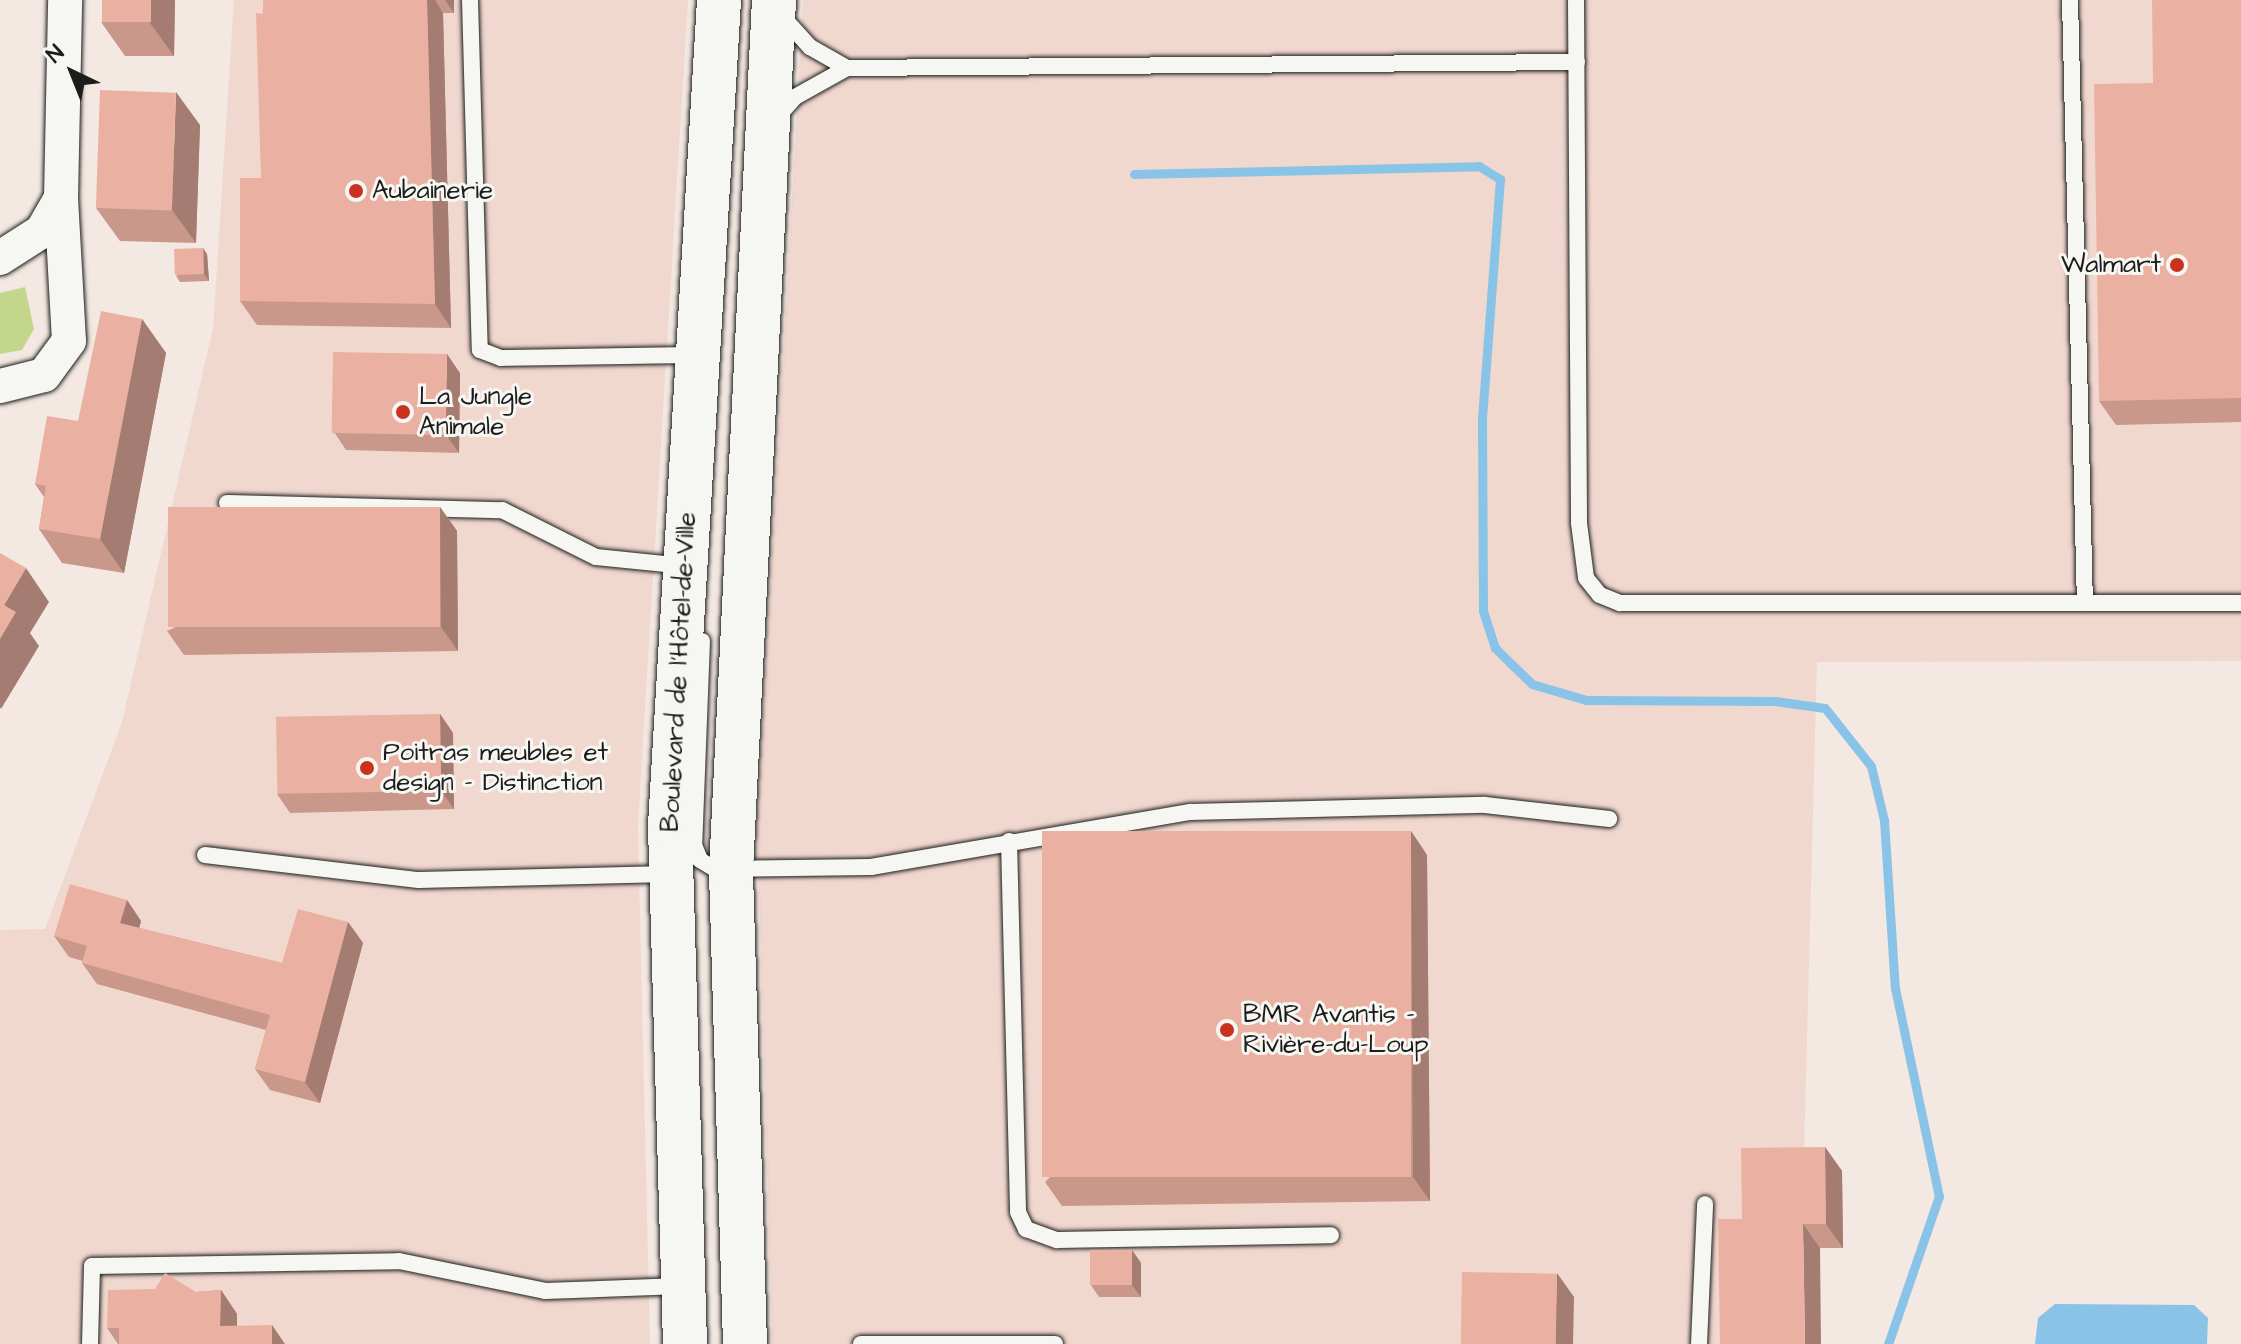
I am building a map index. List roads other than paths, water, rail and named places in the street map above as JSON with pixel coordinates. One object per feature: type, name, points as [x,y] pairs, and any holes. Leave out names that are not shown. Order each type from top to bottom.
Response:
[{"type":"main road","name":"Boulevard de l'Hôtel-de-Ville","points":[[685,1344],[670,874],[684,566],[719,0]]},
{"type":"main road","points":[[745,1344],[731,870],[774,4]]},
{"type":"street","points":[[0,386],[44,375],[69,341],[61,198],[65,0]]},
{"type":"street","points":[[0,258],[42,231],[61,198]]},
{"type":"lane","points":[[470,0],[480,350],[501,358],[697,355]]},
{"type":"lane","points":[[1576,0],[1579,523],[1586,578],[1600,595],[1620,603],[2241,603]]},
{"type":"lane","points":[[2070,0],[2085,603]]},
{"type":"lane","points":[[774,4],[810,47],[847,68]]},
{"type":"lane","points":[[769,126],[795,97],[847,68],[1577,62]]},
{"type":"lane","points":[[689,480],[702,640],[695,854],[705,865],[731,870],[862,868],[1190,812],[1485,805],[1609,819]]},
{"type":"lane","points":[[227,503],[502,510],[596,557],[684,566]]},
{"type":"lane","points":[[1009,841],[1018,1212],[1026,1229],[1057,1240],[1331,1235]]},
{"type":"lane","points":[[205,855],[419,880],[670,874]]},
{"type":"lane","points":[[1699,1344],[1705,1204]]},
{"type":"lane","points":[[90,1344],[92,1266],[399,1261],[558,1293],[682,1286]]},
{"type":"lane","points":[[861,1344],[1055,1344]]},
{"type":"water","points":[[2055,1304],[2194,1305],[2208,1318],[2207,1344],[2035,1344],[2038,1318]]},
{"type":"waterway","points":[[1134,174],[1479,166],[1500,179],[1482,420],[1483,611],[1495,648],[1532,684],[1586,700],[1775,701],[1825,708],[1871,766],[1884,820],[1895,988],[1939,1196],[1888,1344]]},
{"type":"place","name":"Aubainerie","points":[[356,191]]},
{"type":"place","name":"Walmart","points":[[2177,265]]},
{"type":"place","name":"La Jungle Animale","points":[[403,412]]},
{"type":"place","name":"Poitras meubles et design - Distinction","points":[[367,768]]},
{"type":"place","name":"BMR Avantis - Rivière-du-Loup","points":[[1227,1030]]}]
